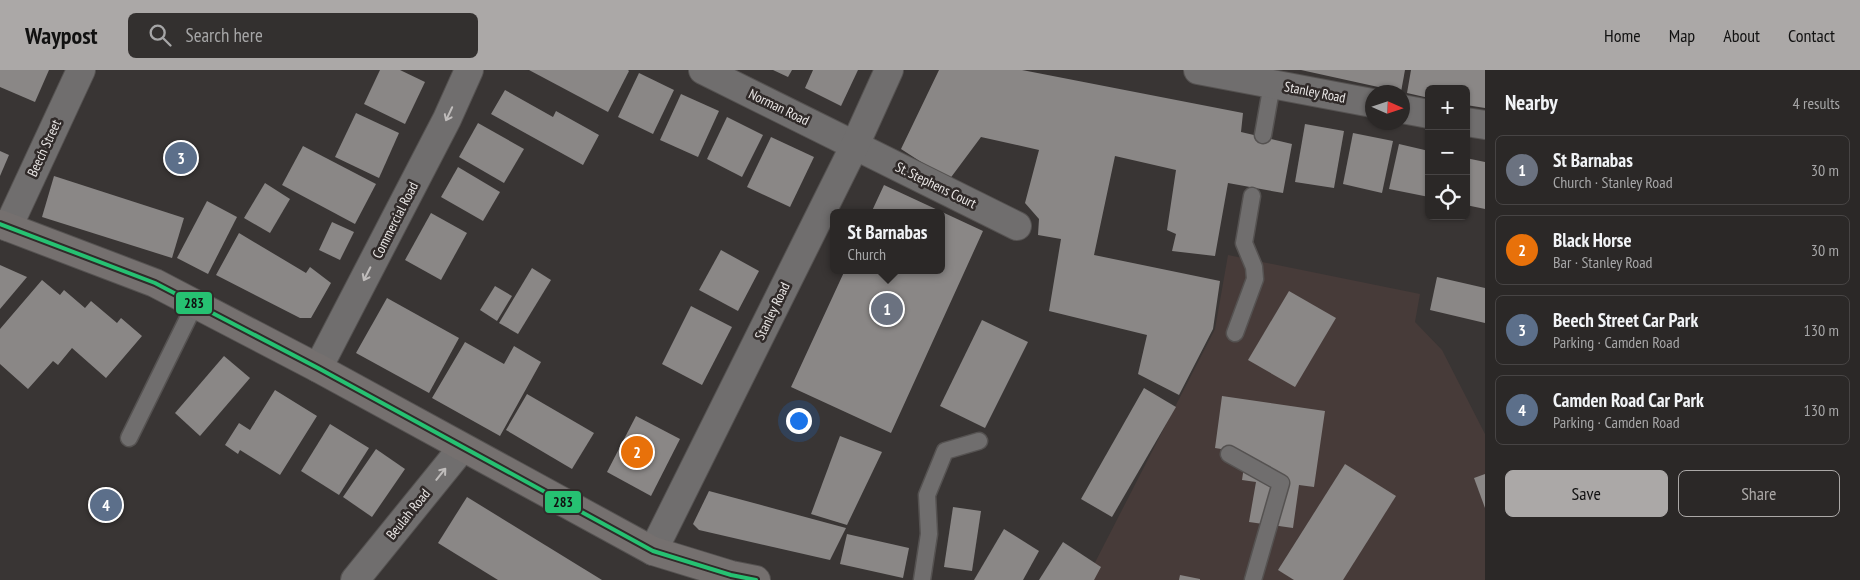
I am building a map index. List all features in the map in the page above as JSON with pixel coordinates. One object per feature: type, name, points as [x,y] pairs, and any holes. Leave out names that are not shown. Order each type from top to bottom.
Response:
[{"type":"street","name":"Beech Street","points":[[4,225],[81,70]]},
{"type":"street","name":"Commercial Road","points":[[318,368],[447,119],[469,70]]},
{"type":"street","name":"Norman Road","points":[[703,70],[854,145]]},
{"type":"street","name":"Stanley Road","points":[[653,551],[854,145],[889,70]]},
{"type":"street","name":"Stanley Road","points":[[1198,70],[1365,102]]},
{"type":"street","points":[[1410,110],[1425,113]]},
{"type":"street","points":[[1470,123],[1485,125]]},
{"type":"street","name":"St. Stephens Court","points":[[854,145],[1018,226]]},
{"type":"street","points":[[4,225],[155,283],[318,368],[653,551],[740,578]]},
{"type":"street","name":"Beulah Road","points":[[355,580],[462,448]]},
{"type":"lane","points":[[1263,135],[1272,84]]},
{"type":"lane","points":[[1235,333],[1255,279],[1254,267],[1244,243],[1252,196]]},
{"type":"lane","points":[[129,438],[195,304]]},
{"type":"lane","points":[[922,580],[929,534],[927,495],[934,477],[945,451],[979,441]]},
{"type":"lane","points":[[1229,454],[1281,483],[1253,580]]},
{"type":"shaded area","points":[[1228,255],[1420,294],[1415,322],[1442,350],[1485,434],[1485,580],[1086,580],[1215,329]]},
{"type":"building","points":[[0,70],[49,70],[35,102],[0,87]]},
{"type":"building","points":[[380,70],[400,70],[425,82],[405,124],[364,104]]},
{"type":"building","points":[[529,70],[628,70],[629,71],[608,112]]},
{"type":"building","points":[[773,70],[792,70],[788,77]]},
{"type":"building","points":[[813,70],[858,70],[841,106],[805,88]]},
{"type":"building","points":[[939,70],[1022,70],[1243,113],[1241,132],[1292,144],[1283,193],[1228,183],[1215,256],[1172,251],[1176,234],[1167,230],[1176,170],[1115,156],[1094,255],[1220,281],[1213,329],[1179,395],[1138,374],[1147,335],[1049,311],[1061,239],[1038,235],[1039,219],[1025,203],[1039,150],[981,137],[949,180],[901,149]]},
{"type":"building","points":[[1301,70],[1405,70],[1402,85],[1369,85]]},
{"type":"building","points":[[1411,70],[1485,70],[1485,108],[1470,106],[1470,85],[1425,85],[1425,97],[1410,94],[1410,85],[1408,85]]},
{"type":"building","points":[[639,73],[674,90],[653,134],[618,117]]},
{"type":"building","points":[[505,90],[553,117],[556,111],[599,135],[583,165],[491,114]]},
{"type":"building","points":[[681,94],[719,111],[698,157],[660,140]]},
{"type":"building","points":[[356,113],[399,133],[379,178],[335,157]]},
{"type":"building","points":[[727,117],[763,135],[742,177],[707,159]]},
{"type":"building","points":[[478,123],[524,149],[504,183],[459,157]]},
{"type":"building","points":[[1305,124],[1344,131],[1334,188],[1295,182]]},
{"type":"building","points":[[1353,133],[1393,141],[1382,193],[1343,184]]},
{"type":"building","points":[[771,137],[814,157],[790,207],[747,187]]},
{"type":"building","points":[[1399,144],[1425,150],[1425,196],[1389,189]]},
{"type":"building","points":[[303,146],[376,184],[355,224],[282,185]]},
{"type":"building","points":[[0,151],[9,155],[0,176]]},
{"type":"building","points":[[1470,159],[1485,162],[1485,209],[1470,206]]},
{"type":"building","points":[[458,167],[500,192],[483,221],[441,197]]},
{"type":"building","points":[[54,176],[184,218],[172,258],[42,217]]},
{"type":"building","points":[[265,183],[290,199],[270,233],[244,218]]},
{"type":"building","points":[[884,185],[936,209],[873,209]]},
{"type":"building","points":[[207,201],[237,217],[208,274],[177,258]]},
{"type":"building","points":[[431,213],[467,233],[441,280],[405,260]]},
{"type":"building","points":[[945,213],[983,231],[891,433],[791,387],[843,274],[945,274]]},
{"type":"building","points":[[332,222],[354,232],[340,260],[319,250]]},
{"type":"building","points":[[239,233],[306,273],[310,267],[331,283],[311,318],[300,318],[216,275]]},
{"type":"building","points":[[721,250],[759,271],[738,311],[699,290]]},
{"type":"building","points":[[0,265],[27,277],[0,309]]},
{"type":"building","points":[[532,268],[551,280],[518,334],[499,323]]},
{"type":"building","points":[[1437,277],[1485,288],[1485,323],[1430,310]]},
{"type":"building","points":[[42,280],[60,295],[64,290],[85,308],[91,301],[117,323],[121,318],[142,336],[106,378],[72,348],[58,365],[53,361],[28,389],[0,364],[0,329]]},
{"type":"building","points":[[495,286],[512,296],[497,321],[480,310]]},
{"type":"building","points":[[1289,291],[1336,318],[1295,387],[1248,360]]},
{"type":"building","points":[[387,298],[459,338],[429,393],[356,353]]},
{"type":"building","points":[[691,306],[732,327],[702,385],[662,364]]},
{"type":"building","points":[[982,320],[1028,342],[985,428],[940,406]]},
{"type":"building","points":[[465,342],[504,364],[514,346],[541,362],[500,436],[432,398]]},
{"type":"building","points":[[224,356],[250,378],[200,436],[175,413]]},
{"type":"building","points":[[1144,388],[1176,407],[1112,517],[1081,499]]},
{"type":"building","points":[[275,390],[317,416],[280,475],[240,450],[238,454],[225,445],[239,423],[250,430]]},
{"type":"building","points":[[527,394],[594,433],[572,469],[506,430]]},
{"type":"building","points":[[1222,396],[1325,411],[1314,487],[1299,485],[1293,528],[1249,522],[1256,482],[1242,480],[1246,453],[1215,448]]},
{"type":"building","points":[[636,416],[680,439],[651,496],[607,472]]},
{"type":"building","points":[[330,424],[369,448],[339,495],[301,471]]},
{"type":"building","points":[[840,436],[882,452],[847,525],[811,514]]},
{"type":"building","points":[[376,449],[405,469],[372,517],[343,497]]},
{"type":"building","points":[[1345,464],[1396,496],[1343,580],[1294,580],[1278,570]]},
{"type":"building","points":[[1485,474],[1485,508],[1474,478]]},
{"type":"building","points":[[709,491],[846,528],[830,560],[699,530],[693,524]]},
{"type":"building","points":[[467,497],[602,580],[498,580],[438,543]]},
{"type":"building","points":[[953,507],[981,511],[972,571],[944,567]]},
{"type":"building","points":[[1004,529],[1039,551],[1023,580],[974,580]]},
{"type":"building","points":[[847,534],[909,548],[903,578],[840,564]]},
{"type":"building","points":[[1063,542],[1101,567],[1094,580],[1039,580]]},
{"type":"building","points":[[1180,575],[1200,579],[1200,580],[1179,580]]},
{"type":"transit line","name":"283","points":[[0,224],[155,283],[318,368],[653,551],[731,575],[756,580]]},
{"type":"place","name":"Beech Street Car Park","points":[[181,158]]},
{"type":"place","name":"St Barnabas","points":[[887,309]]},
{"type":"place","name":"Black Horse","points":[[637,452]]},
{"type":"place","name":"Camden Road Car Park","points":[[106,505]]}]
